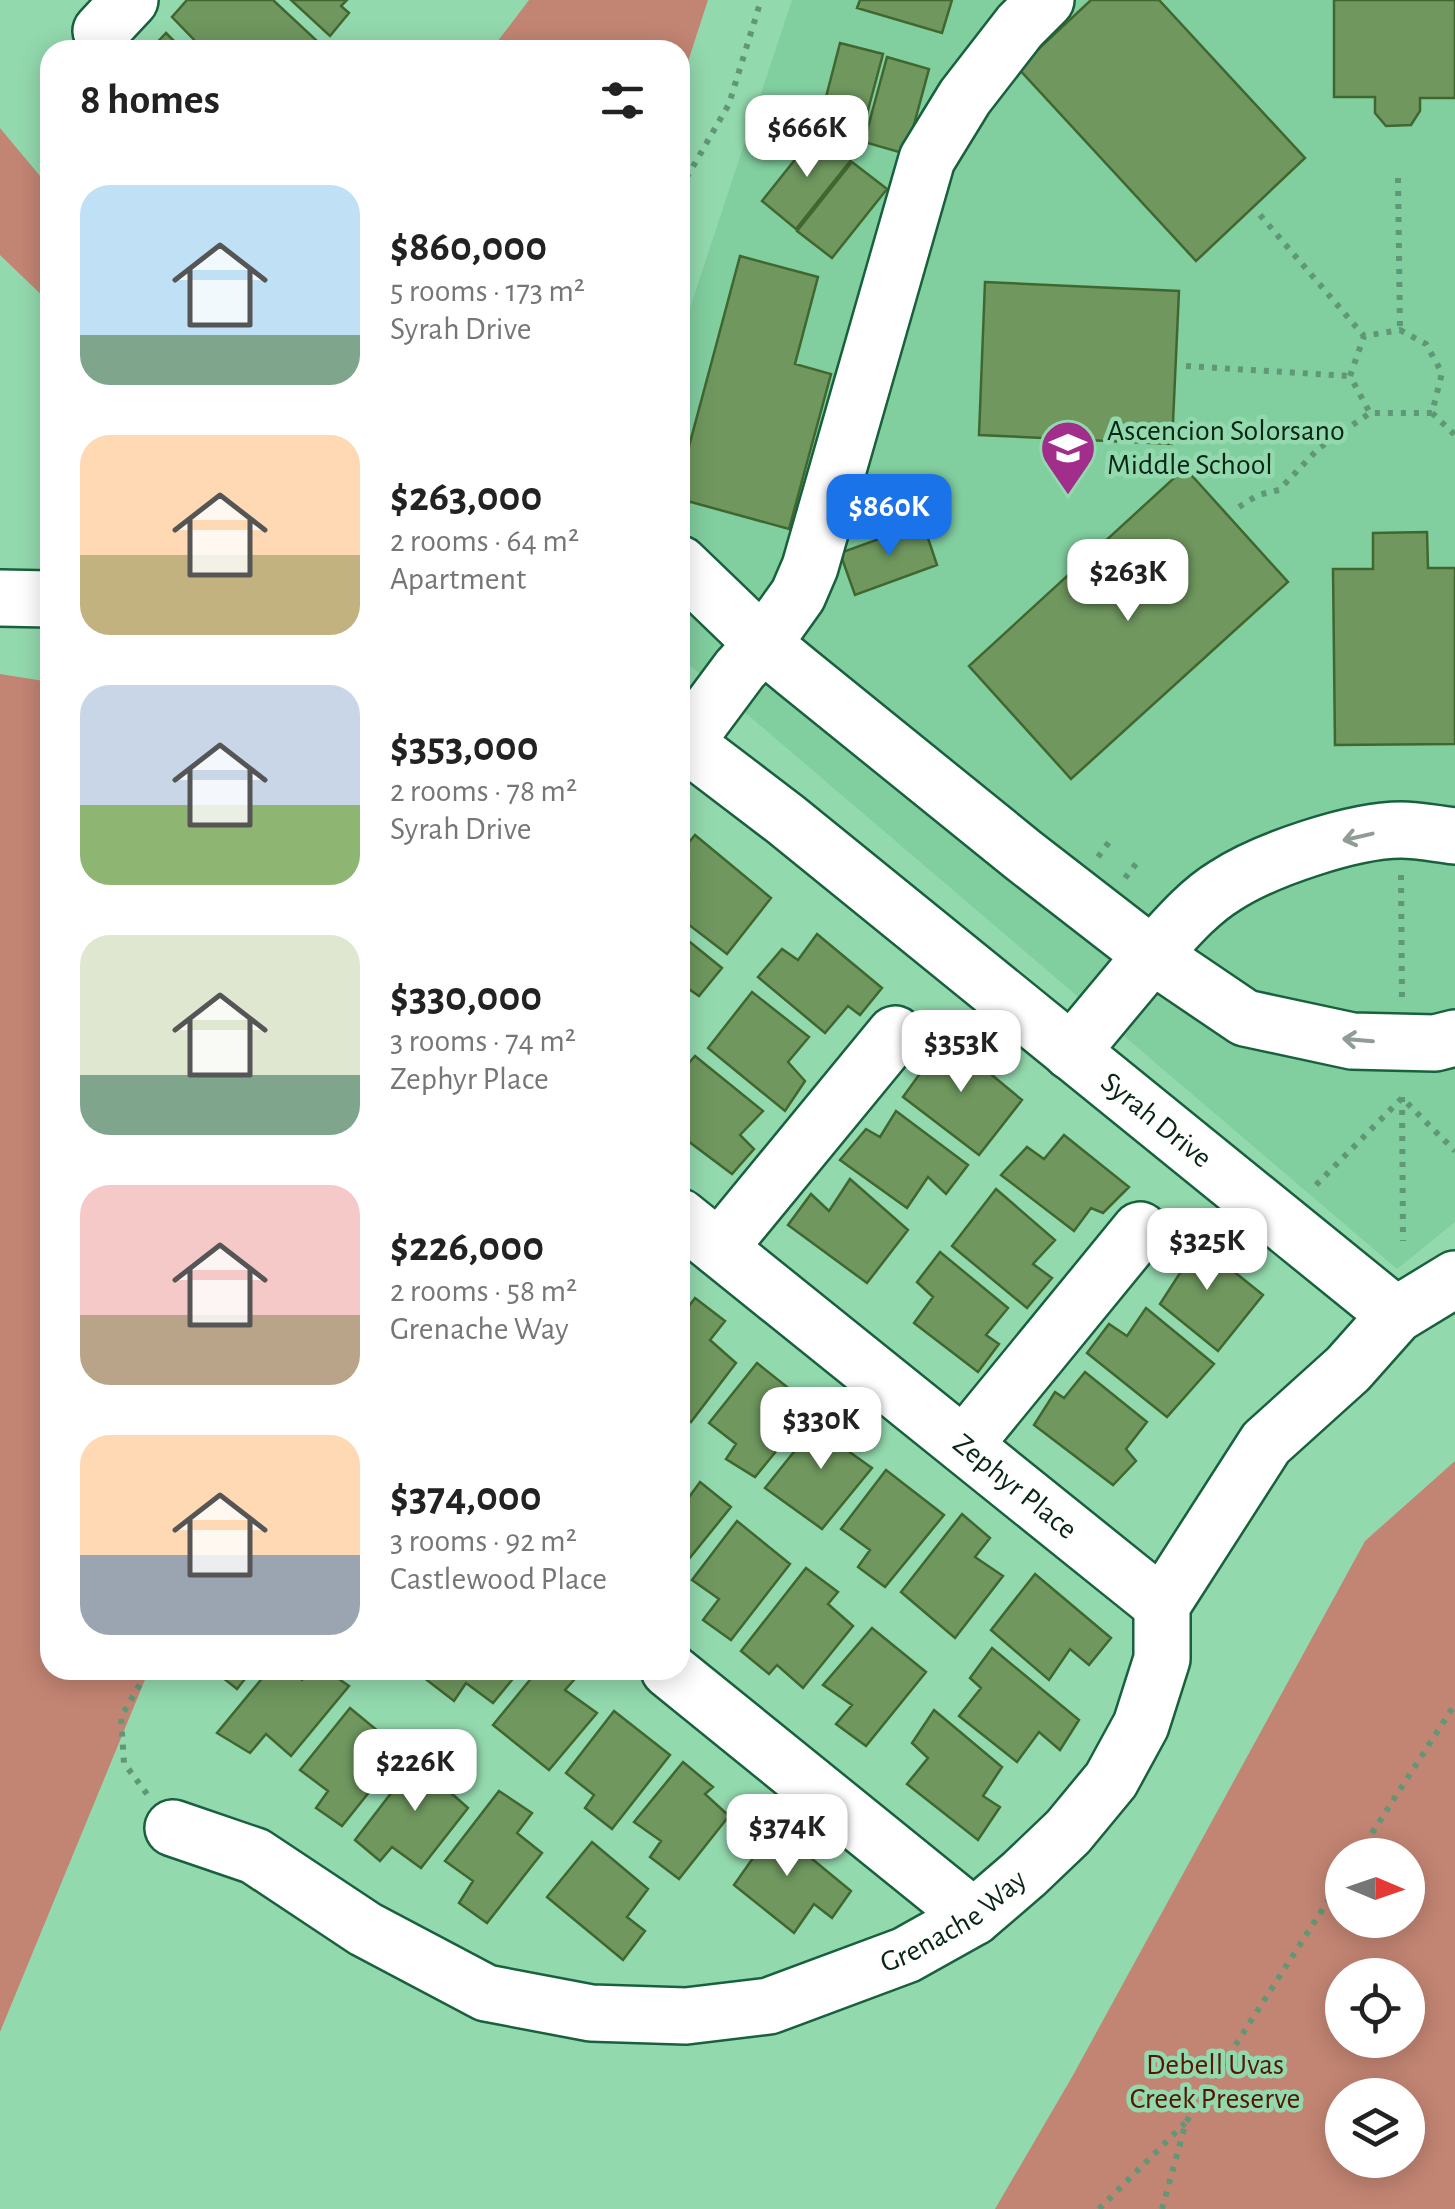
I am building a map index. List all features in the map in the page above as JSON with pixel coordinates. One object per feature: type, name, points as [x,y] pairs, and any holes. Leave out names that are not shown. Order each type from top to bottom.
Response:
[{"type":"street","points":[[690,732],[763,644],[798,595],[810,567],[927,159],[964,97],[1020,26],[1046,0]]},
{"type":"street","points":[[690,574],[763,644],[978,820],[1152,955],[1246,1018],[1352,1042],[1435,1043],[1455,1038]]},
{"type":"street","points":[[0,598],[40,600]]},
{"type":"street","name":"Syrah Drive","points":[[690,746],[785,819],[1396,1315]]},
{"type":"street","points":[[1070,1052],[1152,955],[1224,886],[1294,853],[1372,833],[1401,830],[1455,836]]},
{"type":"street","points":[[700,1232],[895,1034]]},
{"type":"street","points":[[964,1445],[1140,1230]]},
{"type":"street","name":"Zephyr Place","points":[[700,1232],[1162,1605]]},
{"type":"street","points":[[1162,1605],[1266,1442],[1348,1369],[1396,1315],[1455,1279]]},
{"type":"street","name":"Grenache Way","points":[[173,1828],[255,1856],[365,1929],[486,1993],[591,2013],[686,2016],[769,2006],[906,1955],[974,1918],[1068,1832],[1110,1780],[1141,1725],[1162,1659],[1162,1605]]},
{"type":"street","points":[[682,1680],[974,1918]]},
{"type":"path","points":[[690,172],[729,104],[761,0]]},
{"type":"path","points":[[1398,178],[1400,330]]},
{"type":"path","points":[[1260,215],[1364,336]]},
{"type":"path","points":[[1364,336],[1400,330],[1426,344],[1442,373],[1432,413]]},
{"type":"path","points":[[1364,336],[1350,376],[1370,413]]},
{"type":"path","points":[[1186,366],[1350,376]]},
{"type":"path","points":[[1442,373],[1455,372]]},
{"type":"path","points":[[1239,507],[1258,495],[1279,490],[1319,448],[1370,413],[1432,413],[1455,435]]},
{"type":"path","points":[[1401,859],[1402,1001]]},
{"type":"path","points":[[1402,1082],[1403,1241]]},
{"type":"path","points":[[1402,1098],[1455,1151]]},
{"type":"path","points":[[1316,1185],[1402,1098]]},
{"type":"path","points":[[142,1680],[121,1716],[124,1763],[173,1828]]},
{"type":"path","points":[[1369,1838],[1455,1704]]},
{"type":"path","points":[[1099,2209],[1186,2122],[1325,1905]]},
{"type":"path","points":[[1162,2209],[1186,2122]]},
{"type":"shaded area","name":"Ascencion Solorsano Middle School","points":[[792,0],[1455,0],[1455,1222],[1397,1269],[690,666],[690,308]]},
{"type":"green space","points":[[529,0],[708,0],[690,55],[690,40],[499,40]]},
{"type":"green space","points":[[0,128],[40,176],[40,293],[0,255]]},
{"type":"green space","points":[[0,674],[40,680],[40,1680],[145,1680],[0,2032]]},
{"type":"green space","name":"Debell Uvas Creek Preserve","points":[[1455,1461],[1455,2209],[995,2209],[1072,2077],[1365,1541]]},
{"type":"building","points":[[187,0],[273,0],[316,40],[194,40],[172,17]]},
{"type":"building","points":[[291,0],[347,0],[341,6],[349,13],[330,36]]},
{"type":"building","points":[[860,0],[952,0],[942,33],[857,8]]},
{"type":"building","points":[[1091,0],[1159,0],[1305,158],[1196,261],[1018,68]]},
{"type":"building","points":[[1334,0],[1455,0],[1455,98],[1420,98],[1420,111],[1411,125],[1386,126],[1375,113],[1375,97],[1334,97]]},
{"type":"building","points":[[840,43],[883,54],[860,140],[818,128]]},
{"type":"building","points":[[887,57],[929,69],[906,154],[864,142]]},
{"type":"building","points":[[817,132],[851,160],[796,229],[762,201]]},
{"type":"building","points":[[852,162],[887,189],[832,258],[797,231]]},
{"type":"building","points":[[740,256],[818,277],[795,364],[831,374],[789,529],[690,502],[690,443]]},
{"type":"building","points":[[985,282],[1179,291],[1172,444],[979,435]]},
{"type":"building","points":[[1185,468],[1288,582],[1071,779],[969,666]]},
{"type":"building","points":[[923,523],[937,565],[855,595],[840,553]]},
{"type":"building","points":[[1427,532],[1428,568],[1455,568],[1455,744],[1335,745],[1333,569],[1373,569],[1373,533]]},
{"type":"building","points":[[695,835],[771,898],[727,954],[690,926],[690,841]]},
{"type":"building","points":[[817,934],[882,988],[860,1015],[848,1006],[825,1033],[758,977],[782,949],[798,960]]},
{"type":"building","points":[[690,942],[722,968],[699,996],[690,990]]},
{"type":"building","points":[[752,992],[809,1037],[788,1062],[805,1081],[785,1111],[708,1048]]},
{"type":"building","points":[[940,1032],[1022,1100],[979,1155],[903,1097],[924,1068],[918,1061]]},
{"type":"building","points":[[695,1056],[763,1111],[740,1135],[754,1149],[732,1174],[690,1142],[690,1062]]},
{"type":"building","points":[[896,1111],[968,1165],[946,1194],[928,1177],[907,1208],[840,1160],[866,1129],[880,1137]]},
{"type":"building","points":[[1064,1135],[1129,1187],[1103,1213],[1091,1208],[1074,1231],[1001,1175],[1027,1147],[1044,1159]]},
{"type":"building","points":[[850,1179],[908,1230],[867,1283],[788,1225],[811,1194],[829,1211]]},
{"type":"building","points":[[996,1189],[1055,1240],[1033,1264],[1052,1278],[1027,1308],[952,1246]]},
{"type":"building","points":[[1185,1232],[1263,1295],[1218,1351],[1160,1304],[1180,1273],[1162,1259]]},
{"type":"building","points":[[940,1252],[1008,1308],[986,1335],[999,1344],[978,1372],[914,1323],[933,1297],[917,1282]]},
{"type":"building","points":[[695,1298],[725,1321],[710,1340],[736,1363],[691,1422],[690,1421],[690,1305]]},
{"type":"building","points":[[1146,1308],[1214,1364],[1167,1417],[1087,1353],[1109,1324],[1127,1336]]},
{"type":"building","points":[[757,1363],[812,1407],[755,1477],[726,1459],[736,1444],[709,1423]]},
{"type":"building","points":[[1085,1372],[1147,1422],[1126,1449],[1136,1461],[1113,1485],[1034,1425],[1055,1392],[1064,1398]]},
{"type":"building","points":[[829,1408],[857,1432],[844,1448],[872,1468],[822,1529],[765,1488]]},
{"type":"building","points":[[886,1470],[944,1515],[885,1587],[858,1567],[870,1550],[841,1529]]},
{"type":"building","points":[[700,1482],[731,1507],[690,1558],[690,1496]]},
{"type":"building","points":[[962,1514],[990,1538],[975,1557],[1003,1576],[955,1638],[901,1592]]},
{"type":"building","points":[[737,1521],[790,1564],[731,1640],[703,1620],[719,1599],[692,1580]]},
{"type":"building","points":[[806,1568],[838,1592],[828,1604],[853,1626],[803,1688],[777,1665],[769,1674],[741,1651]]},
{"type":"building","points":[[1035,1574],[1111,1638],[1089,1665],[1070,1649],[1049,1680],[991,1630]]},
{"type":"building","points":[[872,1628],[926,1672],[866,1746],[836,1724],[852,1705],[823,1685]]},
{"type":"building","points":[[992,1648],[1079,1720],[1060,1750],[1039,1732],[1017,1762],[959,1716],[981,1688],[970,1678]]},
{"type":"building","points":[[226,1680],[244,1680],[237,1689]]},
{"type":"building","points":[[261,1680],[340,1680],[349,1686],[291,1756],[266,1734],[250,1753],[217,1733]]},
{"type":"building","points":[[427,1680],[512,1680],[493,1703],[466,1683],[454,1701]]},
{"type":"building","points":[[530,1680],[574,1680],[565,1690],[597,1713],[549,1770],[493,1725]]},
{"type":"building","points":[[350,1708],[402,1751],[342,1826],[316,1808],[328,1791],[300,1770]]},
{"type":"building","points":[[934,1710],[1002,1767],[983,1796],[1000,1807],[978,1840],[907,1784],[928,1758],[912,1743]]},
{"type":"building","points":[[614,1711],[670,1755],[612,1829],[585,1808],[594,1795],[566,1773]]},
{"type":"building","points":[[425,1749],[452,1771],[442,1785],[468,1808],[421,1868],[392,1847],[380,1861],[355,1840]]},
{"type":"building","points":[[683,1762],[713,1787],[705,1794],[729,1816],[679,1879],[650,1857],[661,1841],[634,1822]]},
{"type":"building","points":[[499,1791],[532,1813],[517,1833],[542,1853],[487,1923],[459,1903],[473,1881],[445,1861]]},
{"type":"building","points":[[765,1820],[851,1891],[832,1918],[814,1904],[794,1933],[734,1885],[753,1858],[742,1845]]},
{"type":"building","points":[[592,1842],[648,1889],[627,1917],[645,1931],[623,1960],[547,1897]]},
{"type":"place","name":"Ascencion Solorsano Middle School","points":[[1068,497]]}]
